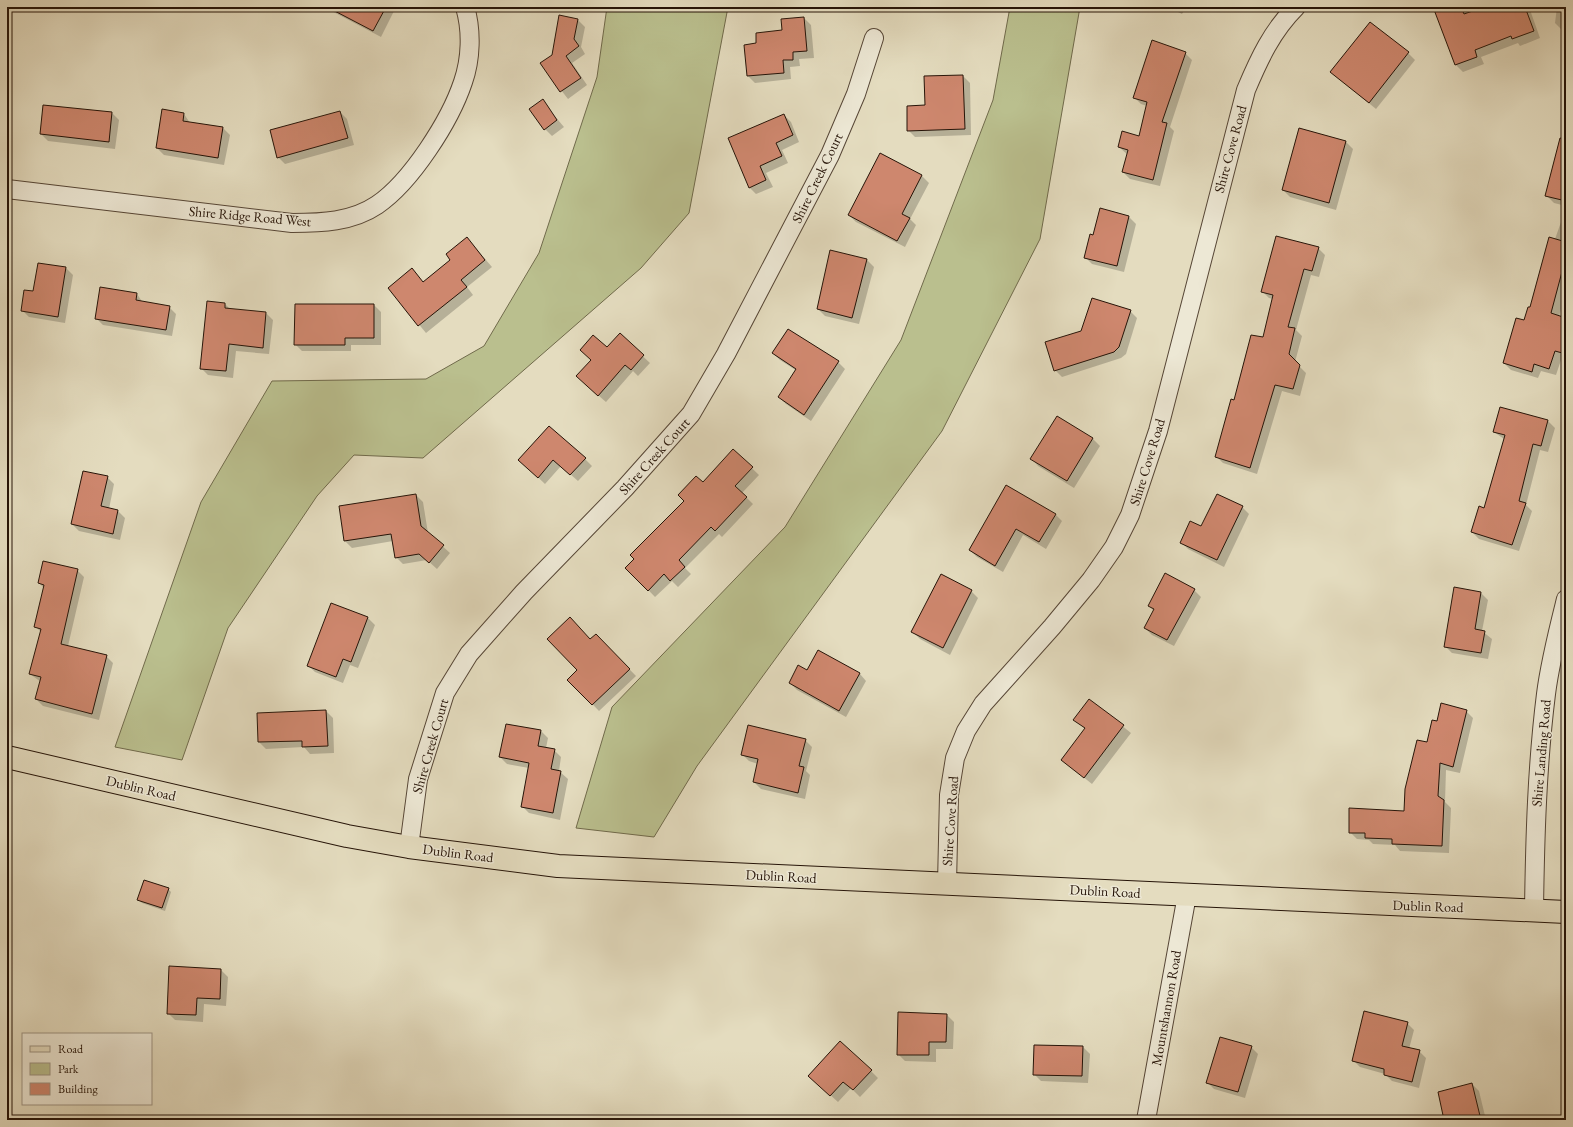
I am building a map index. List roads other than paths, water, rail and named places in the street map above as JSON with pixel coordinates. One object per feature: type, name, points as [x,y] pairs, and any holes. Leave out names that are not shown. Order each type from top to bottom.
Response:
[{"type":"main road","name":"Dublin Road","points":[[7,757],[347,836],[409,847],[558,866],[1566,912]]},
{"type":"street","name":"Shire Ridge Road West","points":[[7,189],[292,223],[335,221],[355,215],[376,206],[396,190],[416,168],[447,117],[463,82],[469,54],[470,32],[465,7]]},
{"type":"street","name":"Shire Cove Road","points":[[947,884],[949,795],[956,758],[966,730],[983,704],[1052,627],[1091,580],[1114,547],[1130,515],[1158,431],[1246,90],[1259,59],[1276,30],[1296,7]]},
{"type":"street","name":"Shire Creek Court","points":[[409,847],[418,779],[445,693],[469,654],[524,592],[625,488],[691,414],[726,354],[830,155],[856,94],[874,38]]},
{"type":"street","name":"Shire Landing Road","points":[[1534,910],[1539,777],[1546,694],[1552,659],[1566,599]]},
{"type":"street","name":"Mountshannon Road","points":[[1146,1120],[1186,895]]}]
